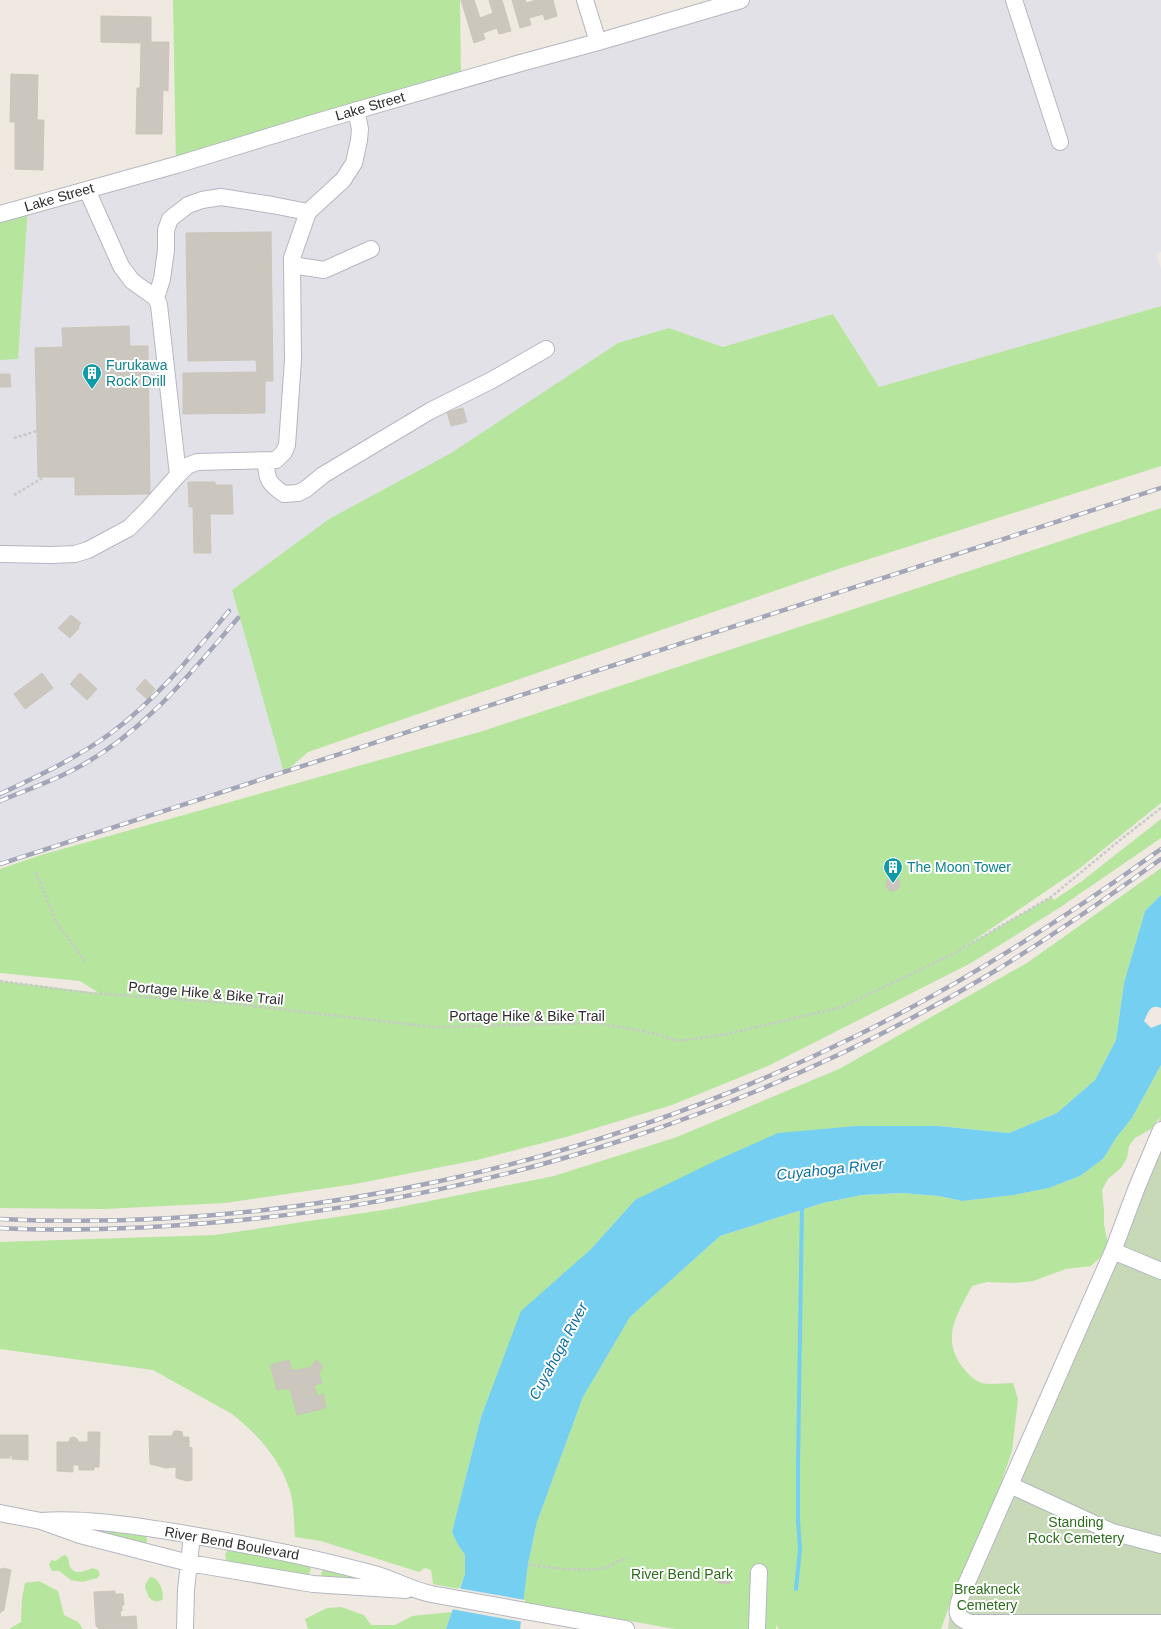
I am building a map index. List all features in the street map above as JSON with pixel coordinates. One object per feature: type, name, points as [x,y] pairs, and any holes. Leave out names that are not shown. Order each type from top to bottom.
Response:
[{"type":"street","points":[[585,0],[598,42]]},
{"type":"street","name":"Lake Street","points":[[0,214],[176,165],[356,110],[741,0]]},
{"type":"street","points":[[1014,0],[1060,142]]},
{"type":"street","points":[[0,554],[74,554],[88,550],[128,528],[147,510],[187,466],[197,462],[276,460],[284,452],[287,445],[293,360],[292,265],[294,250],[308,212],[343,180],[354,163],[360,129],[356,110]]},
{"type":"street","points":[[87,190],[121,266],[132,281],[156,298],[159,305],[178,475]]},
{"type":"street","points":[[156,298],[162,279],[166,250],[166,230],[170,219],[188,205],[202,200],[221,197],[308,212]]},
{"type":"street","points":[[292,265],[324,270],[371,249]]},
{"type":"street","points":[[266,460],[266,472],[271,485],[284,494],[298,493],[306,489],[323,475],[430,411],[492,380],[546,349]]},
{"type":"street","points":[[1161,1130],[1137,1187],[1113,1251],[961,1596],[957,1612],[965,1621],[971,1623],[1161,1623]]},
{"type":"street","points":[[1113,1251],[1161,1270]]},
{"type":"street","points":[[1010,1485],[1112,1532],[1161,1545]]},
{"type":"street","name":"River Bend Boulevard","points":[[0,1513],[42,1521],[80,1536],[190,1563],[313,1584],[424,1592],[626,1629]]},
{"type":"street","name":"River Bend Boulevard","points":[[42,1521],[82,1521],[145,1527],[192,1535],[317,1559],[377,1575],[424,1592]]},
{"type":"street","points":[[185,1629],[186,1590],[192,1535]]},
{"type":"street","points":[[313,1584],[317,1559]]},
{"type":"street","points":[[757,1629],[759,1572]]},
{"type":"path","points":[[14,438],[36,431]]},
{"type":"path","points":[[14,495],[44,477]]},
{"type":"path","name":"Portage Hike & Bike Trail","points":[[0,981],[90,993],[227,1003],[433,1027],[595,1023],[644,1031],[679,1041],[727,1034],[842,1007],[952,955],[1051,897],[1161,808]]},
{"type":"path","points":[[36,872],[56,922],[85,961]]},
{"type":"path","points":[[528,1564],[555,1569],[603,1568],[627,1559]]},
{"type":"shaded area","points":[[741,0],[1161,0],[1161,252],[1156,253],[1161,269],[1161,306],[879,387],[833,314],[723,347],[669,328],[451,453],[329,519],[232,590],[284,773],[0,864],[0,214]]},
{"type":"green space","points":[[173,0],[460,0],[461,80],[176,165]]},
{"type":"green space","points":[[28,206],[18,359],[0,360],[0,215]]},
{"type":"green space","points":[[1161,306],[1161,466],[841,568],[308,752],[284,773],[232,590],[329,519],[451,453],[618,343],[669,328],[723,347],[833,314],[879,387]]},
{"type":"green space","points":[[1161,508],[1161,803],[1080,868],[961,949],[1051,897],[1054,900],[1082,881],[1161,819],[1161,838],[1059,908],[971,963],[770,1065],[672,1105],[566,1137],[477,1160],[355,1184],[225,1203],[104,1209],[0,1208],[0,981],[99,993],[80,981],[0,973],[0,869],[41,855],[483,731]]},
{"type":"green space","points":[[1161,868],[1161,895],[1145,911],[1124,983],[1116,1040],[1095,1080],[1057,1113],[1009,1133],[938,1126],[856,1126],[635,1200],[591,1249],[522,1311],[481,1417],[452,1532],[465,1555],[465,1574],[459,1589],[433,1584],[431,1570],[425,1568],[419,1572],[321,1541],[295,1537],[293,1504],[289,1486],[277,1463],[261,1441],[232,1414],[153,1370],[0,1349],[0,1242],[215,1235],[390,1209],[554,1176],[677,1137],[839,1069],[1027,963]]},
{"type":"green space","name":"River Bend Park","points":[[1161,1065],[1161,1116],[1151,1129],[1135,1138],[1129,1146],[1127,1158],[1121,1168],[1108,1179],[1102,1190],[1104,1225],[1108,1244],[1105,1253],[1091,1266],[1066,1269],[1033,1281],[1015,1283],[987,1282],[972,1286],[957,1315],[952,1334],[952,1344],[961,1365],[967,1373],[979,1382],[993,1384],[1013,1383],[1018,1399],[1012,1451],[999,1489],[950,1603],[941,1629],[779,1629],[776,1625],[776,1629],[675,1629],[523,1602],[528,1564],[537,1522],[583,1397],[630,1317],[720,1236],[823,1203],[862,1195],[902,1193],[939,1196],[962,1201],[1014,1195],[1049,1188],[1080,1176],[1103,1159],[1116,1138],[1132,1118]]},
{"type":"green space","name":"Standing Rock Cemetery","points":[[1161,1115],[1161,1629],[948,1629],[951,1607],[1109,1250]]},
{"type":"green space","points":[[81,1527],[146,1536],[147,1541],[143,1547]]},
{"type":"green space","points":[[229,1549],[309,1564],[311,1568],[309,1575],[226,1562],[225,1554]]},
{"type":"green space","points":[[65,1555],[68,1558],[69,1564],[73,1571],[80,1572],[93,1568],[98,1570],[100,1575],[97,1578],[82,1582],[71,1580],[59,1571],[52,1571],[49,1565],[51,1560],[56,1561]]},
{"type":"green space","points":[[325,1568],[377,1580],[323,1579],[321,1573]]},
{"type":"green space","points":[[150,1577],[159,1582],[162,1588],[163,1599],[159,1601],[153,1600],[148,1595],[145,1585]]},
{"type":"green space","points":[[39,1581],[58,1591],[64,1615],[78,1622],[83,1629],[9,1629],[21,1622],[22,1598],[25,1583]]},
{"type":"green space","points":[[341,1607],[364,1615],[371,1625],[395,1625],[412,1616],[452,1612],[446,1629],[308,1629],[305,1619],[327,1608]]},
{"type":"water","name":"Cuyahoga River","points":[[1161,895],[1161,1008],[1152,1008],[1148,1012],[1144,1021],[1151,1028],[1161,1024],[1161,1065],[1132,1118],[1116,1138],[1103,1159],[1080,1176],[1049,1188],[1014,1195],[962,1201],[939,1196],[902,1193],[862,1195],[823,1203],[720,1236],[630,1317],[583,1397],[537,1522],[528,1564],[520,1629],[446,1629],[465,1574],[465,1555],[452,1532],[481,1417],[521,1311],[591,1249],[635,1200],[715,1161],[778,1133],[856,1126],[938,1126],[1009,1133],[1057,1113],[1095,1080],[1116,1040],[1124,983],[1145,911]]},
{"type":"pier","points":[[457,1588],[525,1600],[523,1622],[451,1609]]},
{"type":"building","points":[[461,0],[474,0],[480,18],[493,13],[489,0],[502,0],[511,31],[499,34],[497,28],[483,33],[485,39],[474,43]]},
{"type":"building","points":[[512,0],[525,0],[526,3],[536,0],[553,0],[557,16],[545,20],[543,14],[529,18],[531,25],[520,28]]},
{"type":"building","points":[[101,16],[151,17],[151,42],[169,42],[168,91],[163,90],[162,134],[136,134],[137,88],[140,88],[141,43],[101,42]]},
{"type":"building","points":[[11,74],[38,75],[37,120],[44,120],[43,170],[15,169],[15,122],[10,122]]},
{"type":"building","points":[[271,232],[273,381],[265,381],[265,413],[183,414],[183,373],[257,372],[256,360],[188,361],[186,233]]},
{"type":"building","name":"Furukawa Rock Drill","points":[[129,326],[130,346],[148,346],[150,494],[75,495],[75,477],[38,477],[35,348],[63,347],[62,328]]},
{"type":"building","points":[[0,374],[10,374],[11,387],[0,387]]},
{"type":"building","points":[[463,408],[467,422],[451,426],[447,412]]},
{"type":"building","points":[[188,482],[215,482],[215,485],[232,485],[233,514],[210,514],[211,553],[194,553],[193,507],[189,507]]},
{"type":"building","points":[[71,615],[81,623],[78,627],[79,628],[70,638],[58,628]]},
{"type":"building","points":[[42,673],[53,688],[25,709],[14,694]]},
{"type":"building","points":[[80,673],[97,689],[87,700],[70,684]]},
{"type":"building","points":[[145,679],[155,689],[147,699],[136,689]]},
{"type":"building","name":"The Moon Tower","points":[[890,877],[896,877],[900,881],[900,887],[896,891],[890,891],[886,887],[886,881]]},
{"type":"building","points":[[289,1360],[292,1371],[311,1367],[316,1360],[323,1366],[319,1374],[322,1383],[314,1385],[317,1396],[323,1394],[326,1408],[297,1415],[290,1388],[277,1390],[270,1365]]},
{"type":"building","points":[[174,1431],[182,1432],[183,1437],[189,1437],[189,1447],[192,1448],[192,1480],[187,1481],[176,1478],[176,1467],[166,1468],[150,1464],[149,1436],[172,1436]]},
{"type":"building","points":[[88,1432],[100,1432],[99,1467],[94,1467],[94,1470],[79,1470],[79,1465],[73,1465],[73,1472],[57,1471],[57,1442],[69,1442],[70,1438],[74,1437],[78,1440],[78,1442],[86,1442],[88,1441]]},
{"type":"building","points":[[0,1435],[28,1435],[28,1460],[12,1459],[12,1455],[10,1455],[10,1458],[0,1458]]},
{"type":"building","points":[[3,1568],[11,1570],[4,1610],[0,1613],[0,1569]]},
{"type":"building","points":[[719,1571],[731,1572],[730,1584],[718,1583]]},
{"type":"building","points":[[115,1591],[115,1594],[123,1594],[124,1605],[122,1605],[122,1611],[120,1611],[121,1617],[136,1616],[137,1629],[99,1629],[96,1626],[94,1592]]},
{"type":"waterway","points":[[796,1589],[800,1549],[798,1520],[798,1465],[802,1205]]},
{"type":"railway","points":[[0,864],[1161,488]]},
{"type":"railway","points":[[0,794],[71,759],[98,742],[128,720],[174,675],[229,611]]},
{"type":"railway","points":[[0,801],[73,770],[98,756],[121,740],[143,722],[163,702],[238,618]]},
{"type":"railway","points":[[0,1219],[110,1220],[220,1214],[331,1201],[440,1181],[548,1154],[654,1121],[758,1081],[898,1015],[1051,925],[1161,849]]},
{"type":"railway","points":[[0,1228],[58,1230],[173,1226],[231,1221],[331,1209],[431,1191],[530,1168],[627,1139],[722,1105],[816,1065],[907,1021],[1016,958],[1161,859]]},
{"type":"place","name":"Furukawa Rock Drill","points":[[92,390]]},
{"type":"place","name":"The Moon Tower","points":[[893,884]]},
{"type":"park label","name":"Breakneck Cemetery","points":[[987,1598]]}]
